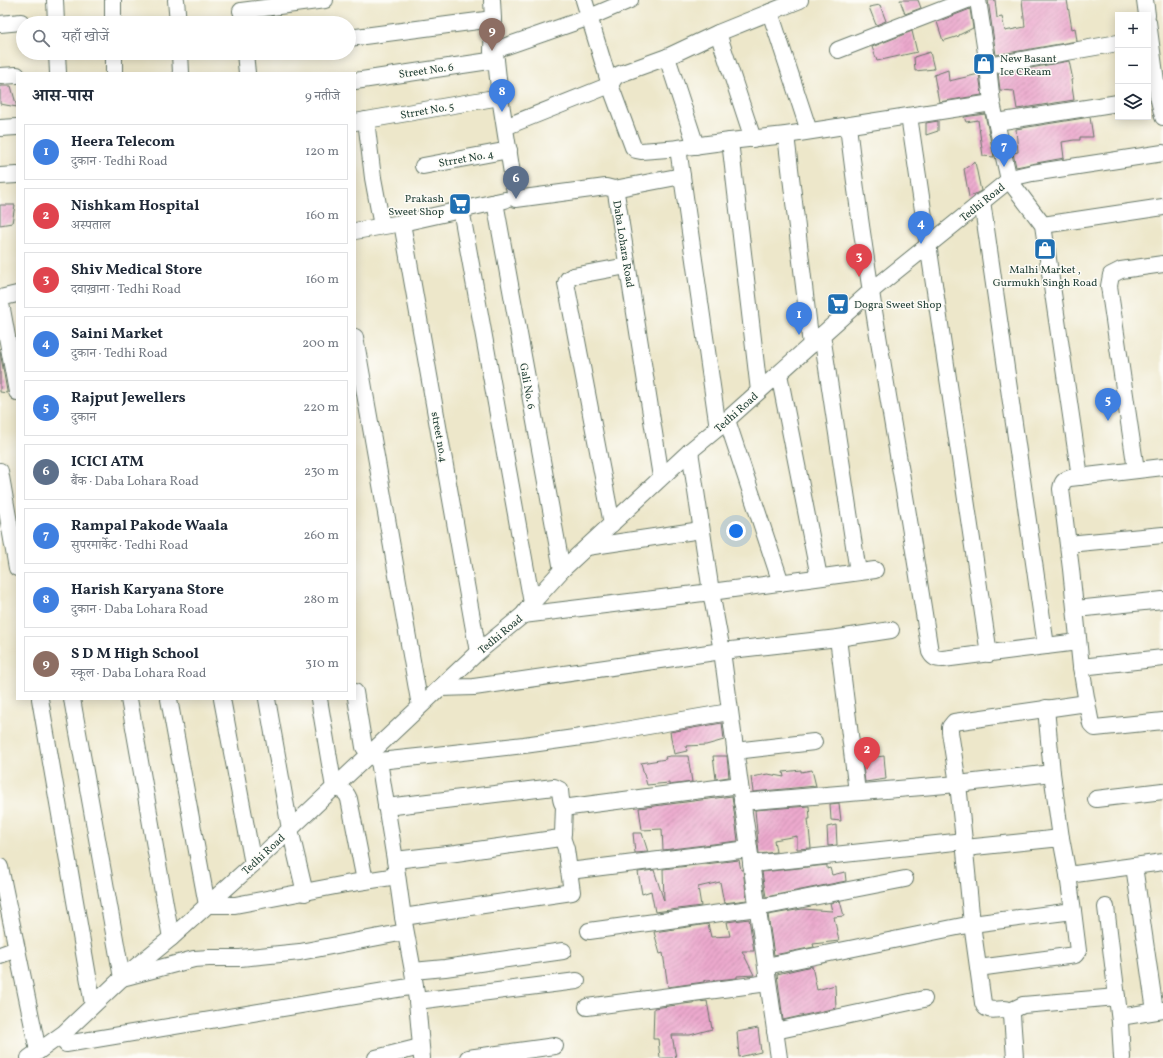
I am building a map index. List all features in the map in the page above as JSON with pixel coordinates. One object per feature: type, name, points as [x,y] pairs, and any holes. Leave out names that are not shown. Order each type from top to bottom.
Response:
[{"type":"street","points":[[55,0],[56,16]]},
{"type":"street","points":[[113,0],[113,16]]},
{"type":"street","points":[[176,0],[177,16]]},
{"type":"street","points":[[241,11],[325,0]]},
{"type":"street","points":[[492,0],[494,55],[516,199]]},
{"type":"street","points":[[584,0],[610,85],[633,147],[636,150],[641,151],[689,147]]},
{"type":"street","name":"Street No. 6","points":[[356,81],[494,55],[630,0]]},
{"type":"street","points":[[505,127],[610,85],[620,74],[667,57],[718,33],[800,0]]},
{"type":"street","points":[[838,50],[967,0]]},
{"type":"street","points":[[978,0],[992,103],[1008,180],[1043,225],[1080,477]]},
{"type":"street","points":[[1145,0],[1147,12]]},
{"type":"street","points":[[770,12],[809,131]]},
{"type":"street","points":[[356,37],[493,19]]},
{"type":"street","points":[[0,24],[16,22]]},
{"type":"street","points":[[718,33],[753,138]]},
{"type":"street","points":[[988,66],[1115,44]]},
{"type":"street","points":[[1150,48],[1153,97],[1163,117]]},
{"type":"street","points":[[667,57],[689,147]]},
{"type":"street","points":[[57,60],[58,72]]},
{"type":"street","points":[[114,60],[114,72]]},
{"type":"street","points":[[180,60],[181,72]]},
{"type":"street","points":[[246,60],[248,72]]},
{"type":"street","points":[[0,76],[16,75]]},
{"type":"street","name":"Strret No. 5","points":[[361,121],[500,97]]},
{"type":"street","points":[[997,122],[1115,102]]},
{"type":"street","points":[[781,582],[722,424],[678,148],[786,135],[992,103]]},
{"type":"street","points":[[909,116],[989,654]]},
{"type":"street","points":[[361,121],[382,226]]},
{"type":"street","points":[[848,126],[870,292],[918,568],[930,652],[936,659],[943,660],[1078,642]]},
{"type":"street","points":[[0,128],[16,127]]},
{"type":"street","points":[[786,135],[817,340],[858,572]]},
{"type":"street","points":[[730,141],[759,391]]},
{"type":"street","name":"Strret No. 4","points":[[423,166],[509,150]]},
{"type":"street","points":[[1008,180],[1032,173],[1163,153]]},
{"type":"street","points":[[0,176],[16,175]]},
{"type":"street","points":[[614,189],[682,176]]},
{"type":"street","name":"Tedhi Road","points":[[34,1055],[66,1045],[93,1005],[122,978],[171,938],[334,788],[374,757],[420,706],[527,609],[562,570],[661,477],[870,292],[1008,180]]},
{"type":"street","name":"Daba Lohara Road","points":[[356,231],[402,223],[495,202],[606,187],[614,189],[616,193],[661,477]]},
{"type":"street","points":[[982,201],[1046,646]]},
{"type":"street","name":"Gali No. 6","points":[[495,202],[562,570]]},
{"type":"street","points":[[1043,225],[1163,207]]},
{"type":"street","points":[[461,209],[527,609],[711,592],[875,570]]},
{"type":"street","name":"street no.4","points":[[402,223],[478,652]]},
{"type":"street","points":[[1136,470],[1109,280],[1111,274],[1121,270],[1163,264]]},
{"type":"street","points":[[612,524],[566,283],[568,279],[573,276],[627,266]]},
{"type":"street","points":[[16,294],[0,298],[16,386]]},
{"type":"street","points":[[356,343],[420,706]]},
{"type":"street","points":[[779,374],[819,577]]},
{"type":"street","points":[[690,451],[701,530],[722,651],[729,712],[766,966],[775,1031],[774,1057]]},
{"type":"street","points":[[1163,468],[1136,470],[1064,480],[1061,489],[1076,609],[1081,667],[1091,724],[1095,728],[1163,721]]},
{"type":"street","points":[[0,471],[16,562]]},
{"type":"street","points":[[587,547],[701,530]]},
{"type":"street","points":[[1068,544],[1163,535]]},
{"type":"street","points":[[1076,609],[1163,600]]},
{"type":"street","points":[[440,688],[474,687],[722,651],[838,638],[891,630]]},
{"type":"street","points":[[838,638],[857,792]]},
{"type":"street","points":[[1081,667],[1163,658]]},
{"type":"street","points":[[356,698],[363,742],[366,750],[374,757],[386,807],[415,986],[421,1053],[376,1058]]},
{"type":"street","points":[[40,700],[93,1005]]},
{"type":"street","points":[[72,700],[122,978],[194,959],[240,958],[300,952],[404,925],[572,892],[566,849],[562,837],[564,806],[561,802],[560,790],[554,787],[386,807]]},
{"type":"street","points":[[129,700],[171,938]]},
{"type":"street","points":[[169,700],[207,905],[235,905],[397,876]]},
{"type":"street","points":[[222,700],[253,864]]},
{"type":"street","points":[[267,700],[290,829],[305,893]]},
{"type":"street","points":[[318,700],[334,788],[341,789],[346,792],[349,799],[365,881]]},
{"type":"street","points":[[1087,703],[954,722],[950,727],[950,732],[958,784],[972,924],[984,1007],[989,1010],[1008,1009],[1010,1011],[1024,1005],[1117,997]]},
{"type":"street","points":[[978,968],[1075,956],[1078,951],[1052,773],[1046,708]]},
{"type":"street","points":[[374,757],[427,756],[524,745],[596,735],[729,712]]},
{"type":"street","points":[[735,751],[814,742]]},
{"type":"street","points":[[742,802],[958,784],[1052,773]]},
{"type":"street","points":[[564,806],[570,807],[740,785]]},
{"type":"street","points":[[1096,800],[1163,791]]},
{"type":"street","points":[[395,860],[456,853],[562,837]]},
{"type":"street","points":[[570,871],[750,856],[1061,838]]},
{"type":"street","points":[[1068,875],[1163,862]]},
{"type":"street","points":[[1120,1017],[1159,1011],[1134,866]]},
{"type":"street","points":[[0,870],[17,950],[34,1055]]},
{"type":"street","points":[[589,931],[757,908],[905,879]]},
{"type":"street","points":[[1106,907],[1120,1017],[1122,1058]]},
{"type":"street","points":[[766,966],[972,924],[1073,911]]},
{"type":"street","points":[[0,955],[17,950]]},
{"type":"street","points":[[415,986],[445,968],[563,951]]},
{"type":"street","points":[[66,1045],[415,986],[577,981]]},
{"type":"street","points":[[587,1007],[768,983]]},
{"type":"street","points":[[775,1031],[924,999]]},
{"type":"street","points":[[1010,1011],[1012,1015],[1015,1058]]},
{"type":"street","points":[[468,1058],[555,1046]]},
{"type":"building","points":[[900,0],[918,0],[921,8],[905,14]]},
{"type":"building","points":[[988,0],[995,0],[997,18],[1002,17],[1005,31],[1025,27],[1022,0],[1067,0],[1072,29],[1075,28],[1077,41],[996,55]]},
{"type":"building","points":[[880,5],[886,21],[876,25],[869,7]]},
{"type":"building","points":[[970,9],[973,28],[959,36],[943,41],[937,22]]},
{"type":"building","points":[[912,31],[917,52],[877,61],[872,47]]},
{"type":"building","points":[[930,52],[934,69],[915,71],[914,57]]},
{"type":"building","points":[[1069,61],[1073,80],[1071,80],[1074,100],[1017,109],[1014,91],[1000,90],[998,74]]},
{"type":"building","points":[[948,70],[949,81],[979,74],[982,95],[939,102],[934,75]]},
{"type":"building","points":[[0,86],[11,86],[16,107],[0,104]]},
{"type":"building","points":[[985,114],[994,157],[983,156],[978,120],[966,122],[964,117]]},
{"type":"building","points":[[1090,117],[1093,137],[1080,137],[1080,140],[1062,142],[1064,158],[1016,167],[1013,153],[1018,152],[1016,129]]},
{"type":"building","points":[[938,121],[938,131],[926,135],[926,123]]},
{"type":"building","points":[[975,162],[981,191],[969,197],[964,169]]},
{"type":"building","points":[[0,205],[15,205],[12,223],[0,225]]},
{"type":"building","points":[[0,351],[7,391],[7,393],[0,392]]},
{"type":"building","points":[[722,723],[724,740],[706,745],[686,746],[687,751],[674,754],[670,732]]},
{"type":"building","points":[[688,756],[692,782],[669,785],[669,783],[647,785],[641,763],[666,759],[665,757]]},
{"type":"building","points":[[713,756],[727,756],[729,777],[716,779]]},
{"type":"building","points":[[884,756],[886,779],[865,782],[862,759]]},
{"type":"building","points":[[801,770],[801,772],[812,770],[816,786],[753,792],[751,777],[768,774],[784,777],[783,772]]},
{"type":"building","points":[[732,796],[738,841],[663,850],[662,829],[642,830],[639,808]]},
{"type":"building","points":[[839,803],[841,821],[831,820],[830,804]]},
{"type":"building","points":[[809,806],[810,819],[808,819],[811,848],[797,849],[797,836],[774,840],[776,852],[759,854],[755,810]]},
{"type":"building","points":[[836,825],[837,845],[828,846],[827,827]]},
{"type":"building","points":[[633,833],[642,833],[648,852],[635,853]]},
{"type":"building","points":[[739,860],[741,870],[743,870],[747,900],[724,903],[720,882],[698,887],[701,906],[655,912],[651,891],[642,894],[638,872],[654,870],[664,901],[663,869]]},
{"type":"building","points":[[827,865],[827,869],[830,868],[832,875],[845,872],[846,881],[766,897],[762,872]]},
{"type":"building","points":[[840,901],[844,916],[834,917],[839,941],[813,944],[814,947],[774,955],[768,915],[802,909],[832,911],[830,903]]},
{"type":"building","points":[[749,919],[754,951],[742,951],[754,975],[707,981],[704,980],[704,982],[668,987],[663,953],[660,954],[654,932],[708,924],[711,937],[730,936],[727,922]]},
{"type":"building","points":[[812,966],[817,990],[835,985],[836,1008],[783,1020],[777,974]]},
{"type":"building","points":[[707,1001],[712,1029],[690,1035],[672,1035],[676,1058],[660,1058],[658,1039],[653,1039],[654,1008]]},
{"type":"building","points":[[758,1028],[761,1052],[739,1057],[737,1032]]},
{"type":"place","name":"S D M High School","points":[[492,51]]},
{"type":"place","name":"New Basant Ice CReam","points":[[984,64]]},
{"type":"place","name":"Harish Karyana Store","points":[[502,112]]},
{"type":"place","name":"Rampal Pakode Waala","points":[[1004,167]]},
{"type":"place","name":"ICICI ATM","points":[[516,199]]},
{"type":"place","name":"Prakash Sweet Shop","points":[[460,204]]},
{"type":"place","name":"Saini Market","points":[[921,244]]},
{"type":"place","name":"Malhi Market , Gurmukh Singh Road","points":[[1045,249]]},
{"type":"place","name":"Shiv Medical Store","points":[[859,277]]},
{"type":"place","name":"Dogra Sweet Shop","points":[[838,304]]},
{"type":"place","name":"Heera Telecom","points":[[799,335]]},
{"type":"place","name":"Rajput Jewellers","points":[[1108,421]]},
{"type":"place","name":"Nishkam Hospital","points":[[867,770]]}]
